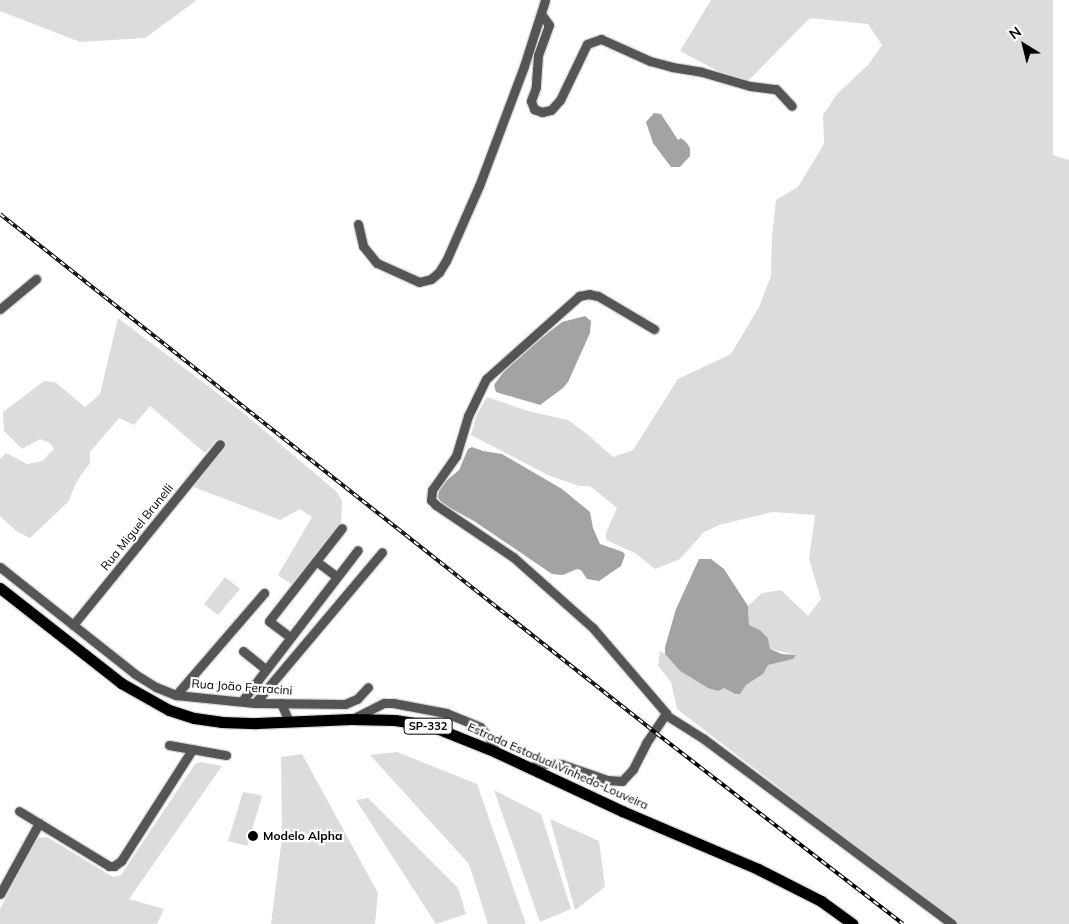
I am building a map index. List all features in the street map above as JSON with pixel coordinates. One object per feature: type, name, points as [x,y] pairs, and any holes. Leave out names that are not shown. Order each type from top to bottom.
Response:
[{"type":"main road","name":"Estrada Estadual Vinhedo-Louveira","points":[[0,588],[120,683],[157,705],[207,720],[289,722],[351,719],[395,720],[431,726],[496,752],[622,811],[758,869],[821,900],[853,924]]},
{"type":"street","points":[[358,224],[363,246],[377,263],[419,282],[431,279],[439,272],[446,261],[479,186],[546,0]]},
{"type":"street","points":[[542,15],[549,26],[538,55],[536,87],[531,101],[534,109],[542,112],[551,110],[560,100],[587,44],[601,39],[650,61],[702,72],[750,86],[776,89],[792,106]]},
{"type":"street","points":[[0,309],[36,280]]},
{"type":"street","points":[[654,329],[598,296],[589,294],[579,296],[486,379],[468,416],[456,456],[435,483],[430,497],[436,505],[513,557],[593,628],[662,707],[666,715],[704,739],[952,924]]},
{"type":"street","name":"Rua Miguel Brunelli","points":[[73,625],[220,444]]},
{"type":"street","points":[[290,637],[269,621],[342,528]]},
{"type":"street","points":[[242,701],[358,550]]},
{"type":"street","points":[[255,703],[382,552]]},
{"type":"street","points":[[316,561],[337,577]]},
{"type":"street","name":"Rua João Ferracini","points":[[0,567],[135,674],[156,687],[176,694],[255,703],[345,704],[357,699],[368,687]]},
{"type":"street","points":[[176,694],[264,594]]},
{"type":"street","points":[[243,651],[265,669]]},
{"type":"street","points":[[351,719],[384,703],[393,702],[446,713],[480,727],[489,737],[496,752]]},
{"type":"street","points":[[281,703],[289,722]]},
{"type":"street","points":[[530,767],[552,763],[561,764],[608,780],[622,780],[633,769],[646,743],[666,715]]},
{"type":"street","points":[[169,745],[226,755]]},
{"type":"street","points":[[19,810],[108,866],[117,865],[192,750]]},
{"type":"street","points":[[0,894],[39,823]]},
{"type":"shaded area","points":[[0,0],[197,0],[145,38],[80,42],[0,11]]},
{"type":"shaded area","points":[[711,0],[1053,0],[1053,155],[1069,160],[1069,924],[957,924],[677,709],[671,682],[658,666],[660,651],[680,671],[708,688],[724,688],[735,694],[740,694],[746,685],[763,674],[768,665],[792,659],[796,655],[770,649],[768,638],[760,630],[749,625],[748,606],[762,593],[781,590],[808,616],[821,599],[809,559],[815,515],[772,512],[719,525],[704,532],[680,559],[655,569],[635,553],[606,540],[606,533],[617,508],[590,486],[579,486],[548,475],[471,435],[476,417],[487,397],[528,411],[568,420],[613,457],[633,450],[678,379],[731,354],[759,307],[771,276],[772,236],[776,200],[798,187],[824,144],[823,115],[837,94],[868,65],[882,45],[868,24],[810,18],[744,85],[680,51]]},
{"type":"shaded area","points":[[654,113],[661,114],[678,140],[681,138],[690,148],[690,156],[680,167],[671,167],[653,143],[646,122]]},
{"type":"shaded area","points":[[585,316],[591,321],[590,333],[568,382],[563,388],[540,405],[496,392],[494,385],[511,362],[562,322]]},
{"type":"shaded area","points":[[118,318],[241,411],[337,492],[342,501],[341,525],[292,585],[278,575],[312,517],[300,509],[280,520],[191,486],[226,445],[217,439],[205,453],[150,406],[134,425],[119,418],[90,452],[90,463],[77,481],[68,502],[30,538],[16,531],[0,516],[0,459],[6,453],[27,464],[42,461],[54,449],[50,443],[40,439],[22,449],[4,431],[3,412],[44,381],[55,382],[85,407],[100,394]]},
{"type":"shaded area","points":[[472,447],[502,454],[562,489],[590,512],[593,528],[600,544],[623,552],[625,555],[621,566],[599,581],[587,579],[581,570],[577,569],[563,575],[552,574],[474,521],[441,503],[438,497],[440,486],[459,470],[468,449]]},
{"type":"shaded area","points":[[699,559],[711,559],[724,569],[748,606],[749,625],[760,630],[768,638],[770,649],[782,654],[796,655],[793,659],[768,665],[763,674],[746,685],[740,694],[735,694],[724,688],[718,691],[708,688],[680,671],[665,654],[665,647],[676,609]]},
{"type":"shaded area","points":[[225,577],[240,589],[218,615],[204,604]]},
{"type":"shaded area","points":[[397,752],[477,784],[526,924],[488,924],[469,864],[370,755]]},
{"type":"shaded area","points":[[302,754],[378,893],[375,924],[271,924],[282,838],[281,757]]},
{"type":"shaded area","points":[[200,762],[222,766],[129,899],[164,909],[157,924],[0,924],[0,909],[37,838],[47,837],[113,877],[121,875],[195,764]]},
{"type":"shaded area","points":[[494,790],[541,814],[571,909],[540,922]]},
{"type":"shaded area","points":[[243,792],[262,797],[247,846],[228,841]]},
{"type":"shaded area","points":[[368,798],[458,888],[466,914],[436,924],[356,800]]},
{"type":"shaded area","points":[[550,819],[599,841],[605,887],[575,910]]},
{"type":"railway","points":[[0,214],[656,733],[903,924]]},
{"type":"place","name":"Modelo Alpha","points":[[253,836]]}]
